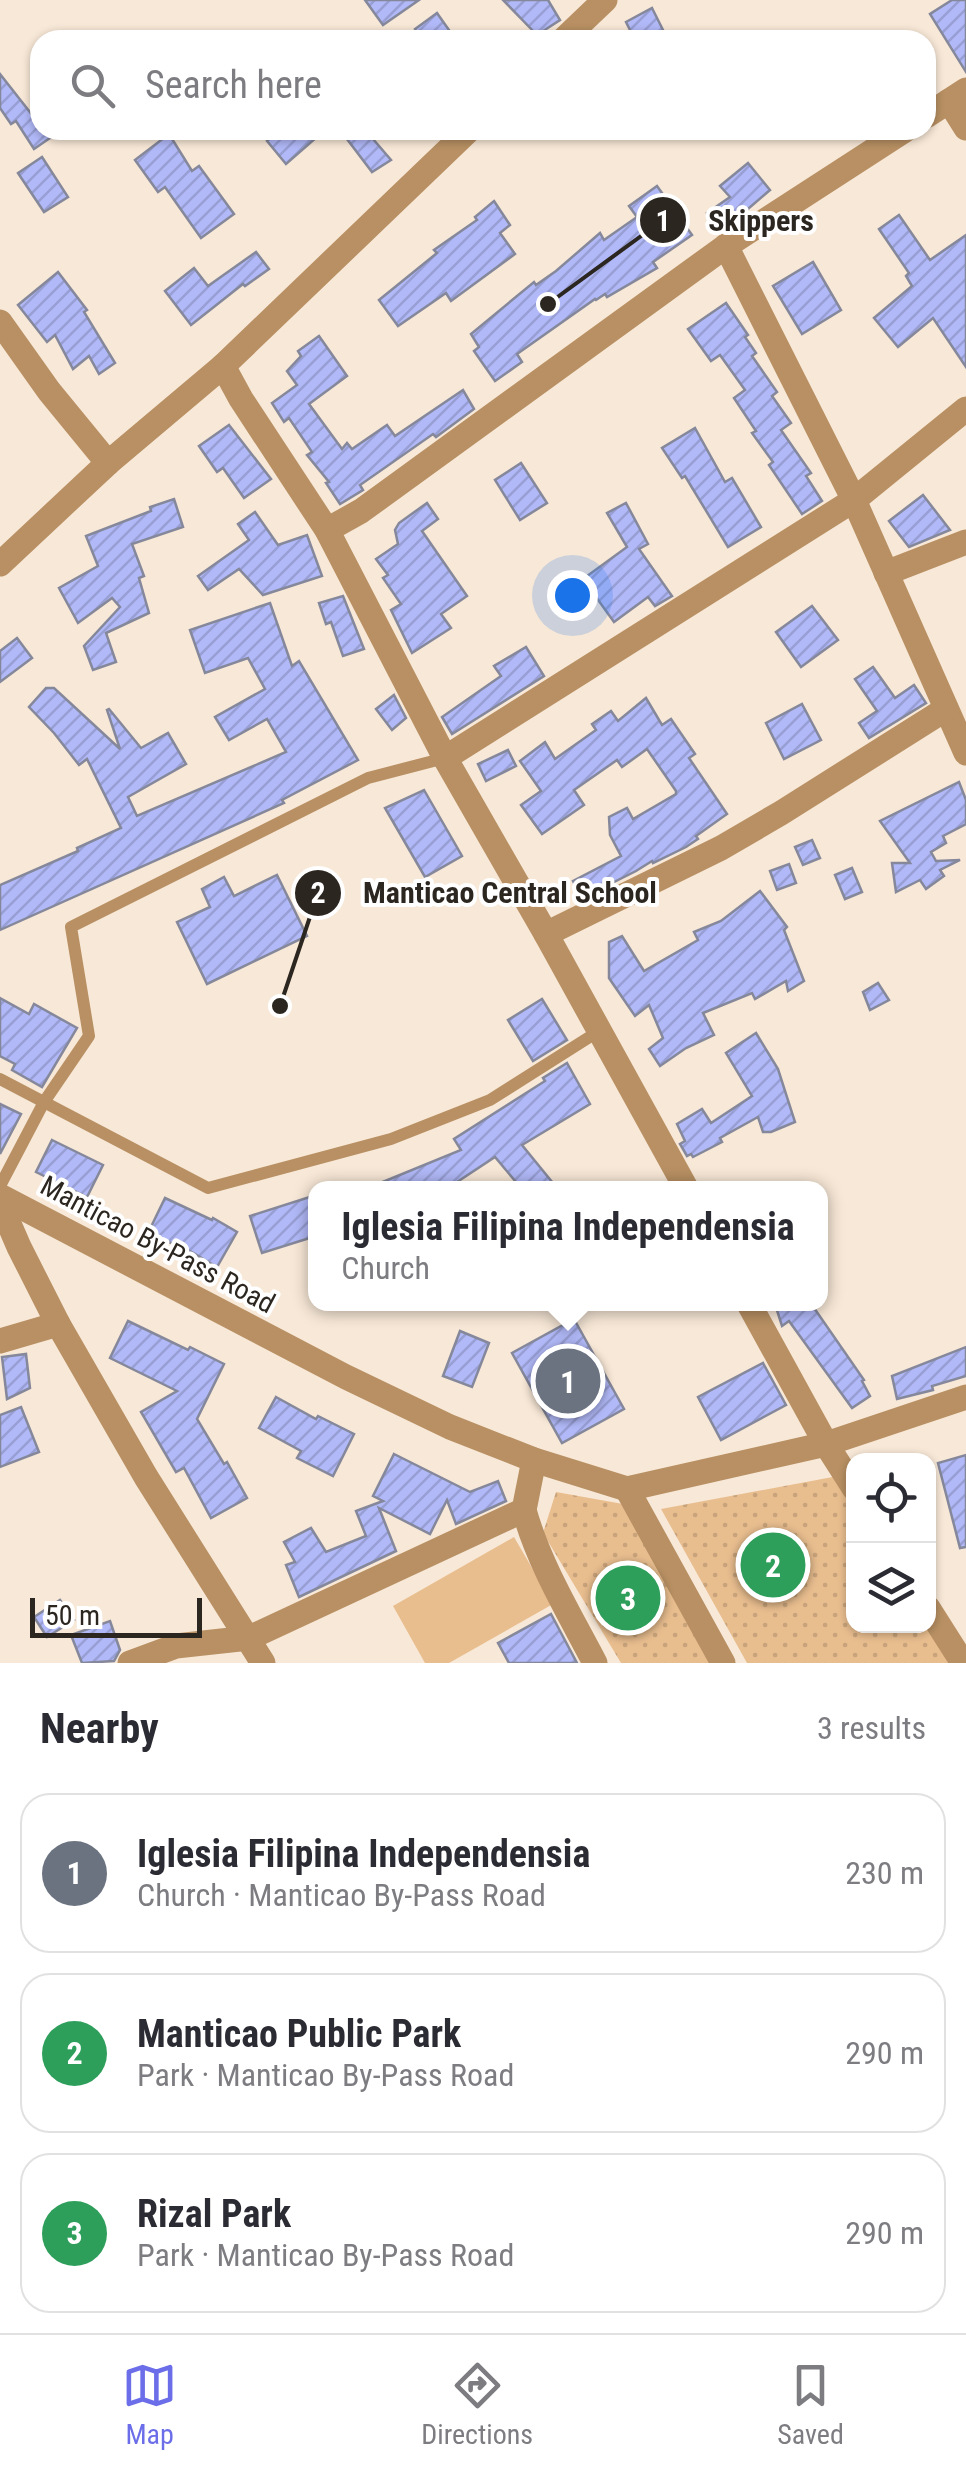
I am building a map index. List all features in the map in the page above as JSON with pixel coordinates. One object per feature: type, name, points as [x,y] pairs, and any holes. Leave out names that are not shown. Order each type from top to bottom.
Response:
[{"type":"street","points":[[574,30],[605,0]]},
{"type":"street","points":[[957,96],[966,128]]},
{"type":"street","points":[[0,564],[108,463],[223,366],[459,140]]},
{"type":"street","points":[[327,530],[361,511],[726,246],[890,140]]},
{"type":"street","points":[[726,246],[854,500],[966,753]]},
{"type":"street","points":[[0,322],[108,463]]},
{"type":"street","points":[[223,366],[327,530],[446,758],[682,1181]]},
{"type":"street","points":[[446,758],[854,500],[966,409]]},
{"type":"street","points":[[886,573],[966,542]]},
{"type":"street","points":[[546,934],[721,848],[946,709]]},
{"type":"street","points":[[0,1199],[18,1248],[58,1324],[146,1478],[263,1663]]},
{"type":"street","name":"Manticao By-Pass Road","points":[[0,1199],[346,1377],[450,1426],[534,1460],[627,1488],[826,1444],[966,1397]]},
{"type":"street","points":[[753,1311],[846,1475]]},
{"type":"street","points":[[0,1341],[58,1324]]},
{"type":"street","points":[[534,1460],[524,1510],[532,1537],[595,1663]]},
{"type":"street","points":[[627,1488],[723,1663]]},
{"type":"street","points":[[130,1663],[176,1646],[249,1638],[524,1510]]},
{"type":"street","points":[[936,1621],[962,1663]]},
{"type":"lane","points":[[0,1186],[44,1102],[88,1036],[72,927],[368,778],[446,758]]},
{"type":"lane","points":[[0,1078],[208,1188],[391,1139],[490,1100],[600,1032]]},
{"type":"shaded area","points":[[838,1476],[846,1489],[846,1633],[933,1633],[955,1663],[747,1663],[661,1509]]},
{"type":"shaded area","points":[[556,1492],[623,1504],[710,1663],[621,1663],[543,1533]]},
{"type":"shaded area","points":[[514,1537],[553,1604],[449,1663],[425,1663],[393,1606]]},
{"type":"building","points":[[365,0],[419,0],[383,25]]},
{"type":"building","points":[[503,0],[548,0],[560,20],[545,30],[532,30]]},
{"type":"building","points":[[952,0],[966,0],[966,72],[930,14]]},
{"type":"building","points":[[652,8],[663,30],[630,30],[626,22]]},
{"type":"building","points":[[437,13],[449,30],[416,30]]},
{"type":"building","points":[[0,74],[30,112],[30,140],[47,140],[34,149],[16,121],[11,124],[0,108]]},
{"type":"building","points":[[161,140],[173,140],[192,171],[199,166],[234,214],[201,238],[165,187],[158,192],[135,160]]},
{"type":"building","points":[[268,140],[314,140],[286,164]]},
{"type":"building","points":[[348,140],[374,140],[391,160],[372,172]]},
{"type":"building","points":[[42,157],[68,197],[44,212],[18,173]]},
{"type":"building","points":[[748,163],[770,190],[719,231],[707,213],[730,197],[720,186]]},
{"type":"building","points":[[657,186],[692,235],[653,262],[657,268],[607,297],[605,294],[595,299],[517,354],[522,362],[495,381],[474,351],[479,347],[471,334],[600,233],[604,240],[637,217],[629,206]]},
{"type":"building","points":[[494,201],[510,225],[500,233],[515,254],[451,301],[446,293],[398,326],[379,300],[437,253],[434,250],[477,220],[475,217]]},
{"type":"building","points":[[899,215],[930,260],[966,235],[966,367],[933,318],[898,347],[874,318],[912,286],[906,276],[909,273],[879,229]]},
{"type":"building","points":[[256,252],[269,269],[191,325],[165,291],[194,268],[208,286]]},
{"type":"building","points":[[813,262],[841,310],[802,334],[773,286]]},
{"type":"building","points":[[58,272],[87,310],[84,312],[115,363],[99,374],[89,356],[73,369],[55,335],[47,342],[18,305]]},
{"type":"building","points":[[726,303],[748,335],[745,337],[756,353],[752,356],[777,392],[772,396],[791,423],[781,430],[811,473],[806,476],[822,501],[802,514],[769,465],[773,462],[734,398],[745,390],[720,355],[711,361],[688,329]]},
{"type":"building","points":[[319,336],[347,376],[309,404],[342,449],[347,443],[352,449],[387,425],[395,436],[463,390],[474,409],[360,485],[363,490],[340,504],[326,483],[329,482],[307,455],[312,452],[289,418],[284,422],[272,403],[297,385],[287,371],[301,356],[298,351]]},
{"type":"building","points":[[229,425],[271,479],[244,498],[223,468],[217,472],[199,446]]},
{"type":"building","points":[[695,428],[725,482],[732,478],[761,527],[728,547],[685,476],[682,478],[662,448]]},
{"type":"building","points":[[521,463],[547,503],[520,520],[495,480]]},
{"type":"building","points":[[923,495],[950,530],[909,547],[889,521]]},
{"type":"building","points":[[174,499],[183,527],[132,544],[144,576],[139,578],[149,613],[106,633],[116,662],[93,670],[84,646],[120,607],[112,598],[78,623],[59,588],[98,566],[86,536]]},
{"type":"building","points":[[427,503],[438,519],[422,531],[467,596],[441,614],[451,628],[412,653],[391,610],[401,604],[383,578],[388,575],[376,559],[398,544],[395,530],[399,523]]},
{"type":"building","points":[[626,503],[648,544],[639,549],[672,596],[655,606],[648,597],[614,622],[583,579],[627,547],[607,513]]},
{"type":"building","points":[[255,512],[278,545],[307,535],[322,576],[263,595],[239,569],[208,590],[198,576],[249,540],[238,524]]},
{"type":"building","points":[[343,596],[364,649],[343,656],[331,622],[326,624],[319,603]]},
{"type":"building","points":[[270,603],[292,666],[299,661],[358,760],[282,800],[284,803],[0,930],[0,885],[121,828],[87,759],[79,765],[29,707],[46,688],[54,688],[120,749],[109,709],[141,748],[168,733],[186,764],[128,797],[137,816],[286,752],[267,719],[229,740],[215,717],[265,689],[248,658],[205,673],[190,630]]},
{"type":"building","points":[[812,606],[838,640],[801,667],[776,632]]},
{"type":"building","points":[[17,638],[32,658],[0,682],[0,651]]},
{"type":"building","points":[[526,647],[544,676],[452,734],[442,717],[501,676],[494,666]]},
{"type":"building","points":[[873,667],[895,698],[914,685],[926,703],[869,738],[859,723],[877,711],[855,679]]},
{"type":"building","points":[[394,695],[406,718],[392,730],[376,709]]},
{"type":"building","points":[[646,698],[662,725],[671,719],[695,754],[689,758],[727,814],[686,847],[582,898],[573,881],[621,856],[610,835],[609,817],[627,808],[633,819],[676,791],[647,749],[622,767],[617,760],[574,790],[584,805],[542,834],[521,805],[541,791],[520,761],[545,742],[555,759],[596,730],[592,724],[611,711],[618,721]]},
{"type":"building","points":[[802,704],[821,740],[784,759],[766,723]]},
{"type":"building","points":[[508,750],[516,766],[486,781],[478,764]]},
{"type":"building","points":[[959,782],[966,800],[966,824],[943,836],[946,843],[931,852],[936,861],[960,860],[940,870],[944,876],[926,889],[920,880],[896,892],[892,863],[910,863],[880,821]]},
{"type":"building","points":[[424,790],[462,856],[425,877],[385,808]]},
{"type":"building","points":[[812,840],[820,858],[803,865],[795,847]]},
{"type":"building","points":[[789,864],[796,883],[777,890],[770,871]]},
{"type":"building","points":[[852,868],[862,892],[845,899],[835,875]]},
{"type":"building","points":[[277,875],[307,936],[207,984],[177,922],[210,907],[202,889],[224,877],[234,896]]},
{"type":"building","points":[[760,891],[787,927],[784,930],[804,981],[788,991],[786,981],[755,999],[752,993],[703,1013],[714,1035],[660,1066],[649,1049],[663,1038],[649,1005],[635,1016],[609,978],[609,942],[622,936],[644,971],[698,940],[694,932],[721,921]]},
{"type":"building","points":[[878,983],[889,1000],[870,1010],[863,992]]},
{"type":"building","points":[[0,998],[29,1014],[34,1004],[77,1028],[42,1087],[12,1070],[15,1064],[0,1056]]},
{"type":"building","points":[[542,999],[567,1040],[533,1061],[508,1020]]},
{"type":"building","points":[[756,1033],[778,1069],[795,1122],[763,1132],[758,1117],[720,1138],[722,1142],[693,1157],[687,1156],[680,1144],[685,1141],[677,1124],[702,1109],[711,1123],[752,1096],[726,1053]]},
{"type":"building","points":[[567,1063],[590,1104],[522,1145],[551,1181],[515,1181],[495,1157],[459,1181],[385,1181],[461,1150],[454,1139],[545,1081],[543,1078]]},
{"type":"building","points":[[0,1104],[21,1114],[0,1154]]},
{"type":"building","points":[[52,1140],[103,1165],[87,1197],[36,1172]]},
{"type":"building","points":[[165,1198],[237,1232],[217,1267],[148,1233]]},
{"type":"building","points":[[308,1198],[308,1239],[262,1253],[250,1216]]},
{"type":"building","points":[[777,1311],[816,1311],[864,1380],[870,1396],[852,1408],[789,1321],[782,1326]]},
{"type":"building","points":[[574,1319],[624,1409],[562,1443],[512,1353]]},
{"type":"building","points":[[128,1321],[224,1364],[197,1419],[247,1498],[211,1518],[184,1468],[176,1472],[141,1412],[177,1391],[110,1358]]},
{"type":"building","points":[[460,1331],[489,1343],[472,1387],[443,1376]]},
{"type":"building","points":[[966,1347],[966,1376],[897,1399],[892,1376]]},
{"type":"building","points":[[26,1354],[30,1388],[7,1399],[2,1357]]},
{"type":"building","points":[[763,1363],[786,1405],[721,1440],[698,1397]]},
{"type":"building","points":[[276,1397],[354,1434],[333,1476],[297,1458],[301,1451],[259,1428]]},
{"type":"building","points":[[21,1407],[39,1452],[0,1467],[0,1415]]},
{"type":"building","points":[[394,1454],[470,1492],[498,1481],[506,1501],[456,1524],[447,1500],[430,1534],[379,1508],[396,1551],[299,1597],[286,1565],[295,1562],[284,1542],[311,1528],[326,1552],[366,1536],[356,1511],[383,1501],[373,1496]]},
{"type":"building","points":[[966,1455],[966,1547],[960,1548],[938,1463]]},
{"type":"building","points":[[60,1600],[74,1620],[47,1637],[34,1617]]},
{"type":"building","points":[[551,1614],[577,1663],[509,1663],[498,1643]]},
{"type":"building","points":[[110,1621],[120,1650],[114,1661],[82,1663],[71,1635]]},
{"type":"place","name":"Skippers","points":[[548,304]]},
{"type":"place","name":"Manticao Central School","points":[[280,1006]]},
{"type":"place","name":"Iglesia Filipina Independensia","points":[[568,1381]]},
{"type":"place","name":"Manticao Public Park","points":[[773,1565]]},
{"type":"place","name":"Rizal Park","points":[[628,1598]]}]
